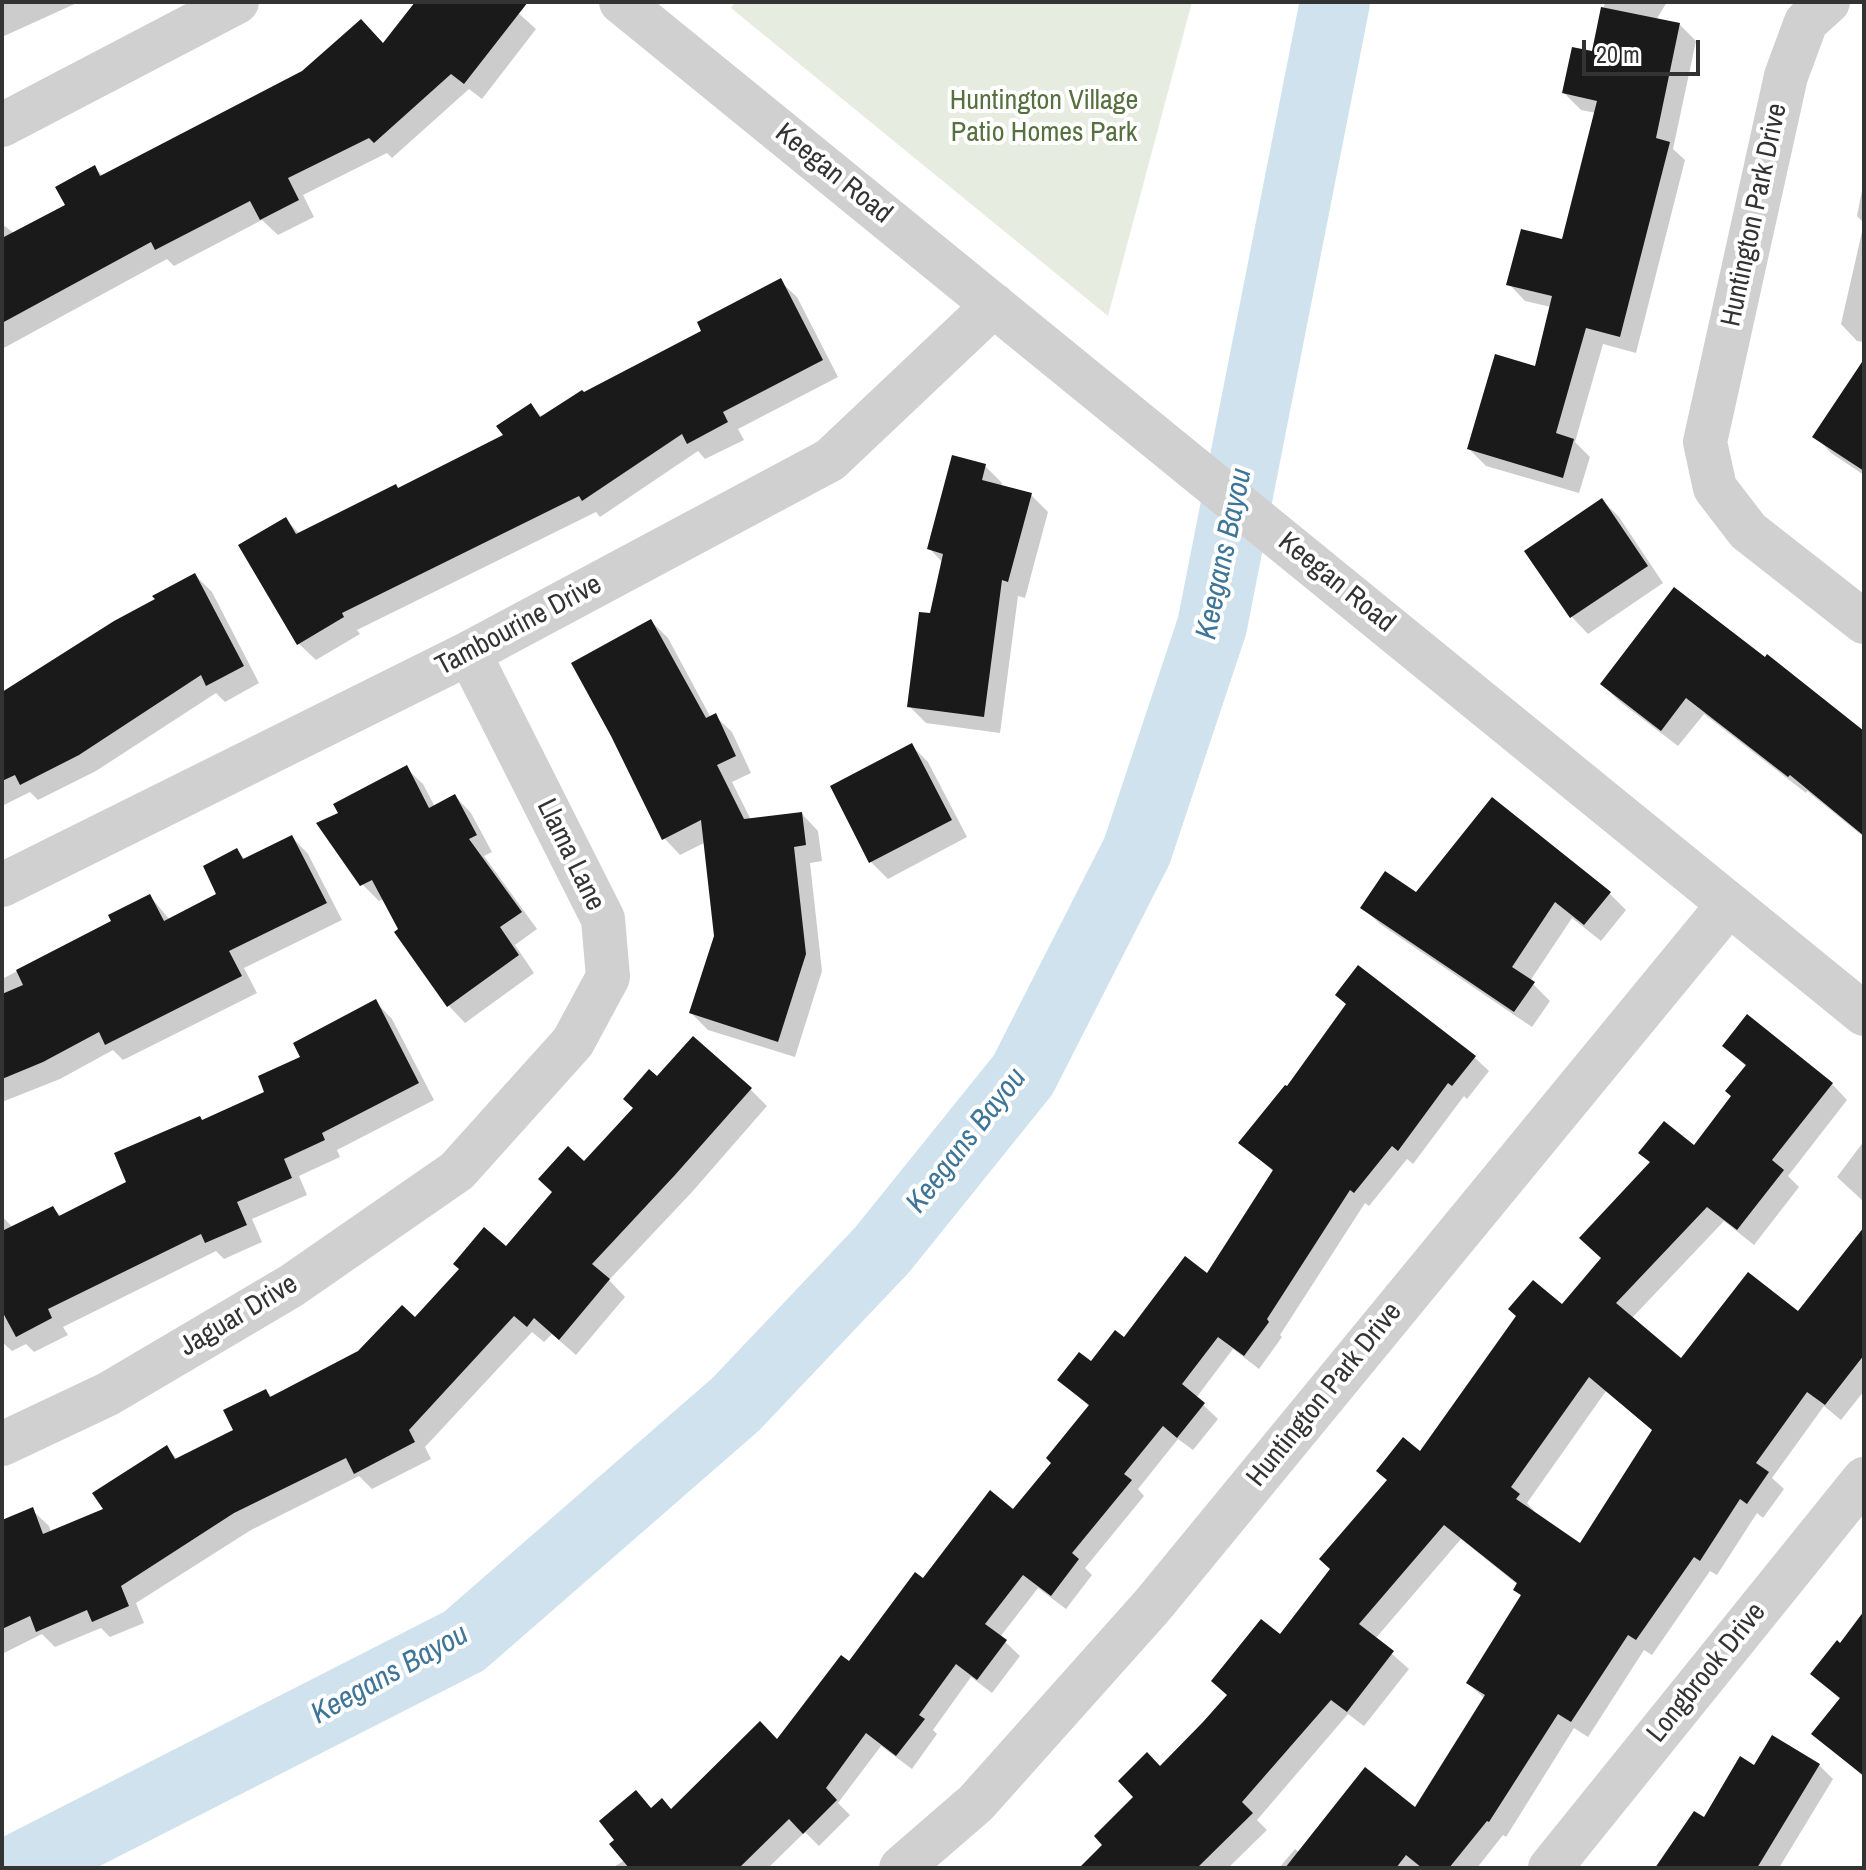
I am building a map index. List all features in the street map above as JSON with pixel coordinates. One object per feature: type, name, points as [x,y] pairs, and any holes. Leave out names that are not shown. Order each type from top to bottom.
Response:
[{"type":"street","points":[[2,125],[237,2]]},
{"type":"street","name":"Keegan Road","points":[[621,2],[1864,1014]]},
{"type":"street","name":"Huntington Park Drive","points":[[1828,2],[1806,22],[1786,76],[1705,442],[1715,488],[1748,531],[1864,622]]},
{"type":"street","name":"Tambourine Drive","points":[[2,885],[469,653],[830,460],[994,305]]},
{"type":"street","name":"Llama Lane","points":[[462,1166],[573,1042],[608,977],[603,919],[469,653]]},
{"type":"street","name":"Huntington Park Drive","points":[[901,1868],[976,1803],[1152,1606],[1729,904]]},
{"type":"street","name":"Jaguar Drive","points":[[2,1444],[108,1394],[291,1286],[462,1166]]},
{"type":"street","name":"Longbrook Drive","points":[[1550,1868],[1864,1479]]},
{"type":"green space","name":"Huntington Village Patio Homes Park","points":[[735,2],[1192,2],[1108,316],[731,8]]},
{"type":"building","points":[[415,2],[528,2],[464,84],[451,74],[374,143],[369,138],[288,178],[299,200],[260,220],[250,201],[155,250],[151,242],[2,323],[2,238],[65,205],[55,187],[95,165],[100,176],[302,71],[361,19],[383,43]]},
{"type":"building","points":[[1601,7],[1680,23],[1656,138],[1670,142],[1620,337],[1586,328],[1556,433],[1574,439],[1563,478],[1467,449],[1495,354],[1535,366],[1552,296],[1506,285],[1521,229],[1562,239],[1597,101],[1562,93],[1572,47],[1592,51]]},
{"type":"building","points":[[781,278],[823,360],[723,412],[728,422],[687,444],[682,434],[582,501],[579,496],[342,613],[344,617],[297,645],[238,545],[286,517],[296,534],[396,484],[398,488],[503,435],[496,426],[531,403],[540,417],[582,390],[584,392],[701,331],[697,322]]},
{"type":"building","points":[[1864,359],[1864,471],[1812,437]]},
{"type":"building","points":[[952,455],[986,464],[982,480],[1032,493],[1008,582],[1002,580],[984,717],[907,707],[919,612],[930,613],[943,554],[927,549]]},
{"type":"building","points":[[1602,498],[1648,566],[1570,618],[1524,551]]},
{"type":"building","points":[[195,573],[244,666],[206,686],[201,675],[79,755],[20,785],[15,775],[2,781],[2,692],[114,621],[155,599],[152,596]]},
{"type":"building","points":[[1674,587],[1765,657],[1767,654],[1864,731],[1864,836],[1790,775],[1788,777],[1686,698],[1661,731],[1600,684]]},
{"type":"building","points":[[651,619],[706,718],[716,713],[736,756],[717,765],[744,819],[802,812],[806,845],[794,847],[806,954],[778,1042],[689,1013],[714,936],[701,820],[662,840],[571,663]]},
{"type":"building","points":[[912,743],[952,820],[869,863],[830,786]]},
{"type":"building","points":[[407,765],[429,808],[455,794],[477,835],[469,839],[522,912],[500,927],[519,955],[447,1007],[394,932],[398,929],[372,880],[360,886],[316,823],[338,813],[333,804]]},
{"type":"building","points":[[1492,797],[1611,892],[1584,925],[1555,902],[1512,967],[1535,982],[1514,1012],[1360,908],[1385,871],[1416,892]]},
{"type":"building","points":[[292,835],[327,903],[229,951],[242,976],[105,1045],[99,1032],[43,1062],[2,1079],[2,994],[23,985],[16,970],[111,921],[108,915],[150,894],[164,921],[216,894],[203,866],[237,848],[243,859]]},
{"type":"building","points":[[1358,965],[1476,1056],[1452,1086],[1448,1083],[1398,1151],[1392,1146],[1354,1193],[1350,1190],[1267,1319],[1269,1322],[1244,1356],[1218,1337],[1182,1384],[1205,1403],[1177,1438],[1163,1426],[1124,1474],[1132,1480],[1072,1553],[1079,1559],[1051,1596],[1023,1575],[985,1624],[1007,1640],[977,1680],[956,1664],[919,1715],[925,1719],[896,1756],[866,1733],[826,1788],[837,1800],[803,1834],[789,1819],[739,1868],[629,1868],[609,1844],[614,1840],[599,1821],[636,1790],[651,1808],[662,1798],[671,1809],[760,1721],[777,1739],[841,1655],[849,1661],[915,1572],[923,1578],[990,1490],[1013,1509],[1051,1463],[1046,1458],[1089,1405],[1057,1380],[1079,1352],[1091,1361],[1115,1330],[1124,1337],[1185,1256],[1207,1273],[1273,1170],[1238,1143],[1287,1086],[1346,1004],[1335,995]]},
{"type":"building","points":[[376,999],[419,1083],[322,1133],[325,1140],[284,1159],[292,1178],[237,1202],[247,1225],[205,1243],[201,1234],[48,1309],[52,1318],[16,1337],[2,1311],[2,1231],[53,1206],[59,1216],[126,1182],[114,1153],[200,1116],[202,1120],[264,1092],[258,1076],[300,1057],[293,1043]]},
{"type":"building","points":[[1747,1014],[1833,1083],[1772,1160],[1784,1170],[1737,1230],[1707,1207],[1616,1303],[1681,1358],[1748,1272],[1798,1311],[1864,1227],[1864,1355],[1825,1405],[1807,1392],[1756,1463],[1769,1472],[1747,1504],[1740,1499],[1700,1561],[1694,1557],[1636,1640],[1628,1635],[1571,1722],[1558,1714],[1489,1822],[1449,1868],[1422,1868],[1406,1855],[1396,1868],[1285,1868],[1365,1767],[1415,1807],[1485,1695],[1466,1683],[1521,1595],[1513,1590],[1517,1583],[1444,1525],[1359,1624],[1394,1651],[1347,1712],[1331,1700],[1242,1802],[1253,1813],[1197,1868],[1079,1868],[1102,1845],[1094,1836],[1133,1797],[1118,1781],[1147,1752],[1160,1766],[1227,1695],[1211,1681],[1261,1619],[1280,1634],[1330,1569],[1319,1559],[1387,1480],[1376,1471],[1403,1437],[1420,1451],[1516,1316],[1508,1309],[1533,1280],[1562,1304],[1601,1258],[1579,1238],[1650,1162],[1638,1153],[1664,1121],[1694,1145],[1731,1096],[1725,1091],[1746,1065],[1722,1046]],"holes":[[[1589,1377],[1652,1430],[1580,1543],[1516,1499],[1520,1494],[1511,1487]]]},
{"type":"building","points":[[693,1036],[752,1088],[592,1264],[610,1279],[559,1340],[534,1318],[527,1327],[514,1316],[409,1430],[415,1442],[354,1474],[346,1458],[234,1513],[121,1586],[129,1606],[92,1622],[87,1610],[36,1632],[30,1616],[2,1629],[2,1520],[33,1507],[43,1534],[103,1509],[92,1493],[167,1445],[175,1459],[233,1430],[223,1410],[266,1389],[270,1397],[358,1351],[402,1305],[415,1317],[459,1269],[453,1264],[484,1227],[506,1246],[552,1192],[538,1179],[568,1146],[584,1161],[633,1108],[623,1099],[649,1069],[657,1076]]},
{"type":"building","points":[[1864,1611],[1864,1776],[1811,1734],[1840,1698],[1810,1674],[1837,1640],[1840,1643]]},
{"type":"building","points":[[1772,1735],[1820,1764],[1757,1868],[1655,1868],[1694,1811],[1704,1817],[1740,1756],[1754,1765]]},
{"type":"waterway","name":"Keegans Bayou","points":[[19,1868],[464,1641],[736,1404],[882,1250],[1023,1075],[1137,851],[1212,626],[1335,2]]},
{"type":"waterway","name":"Keegans Bayou","points":[[28,1864],[32,1868]]}]
